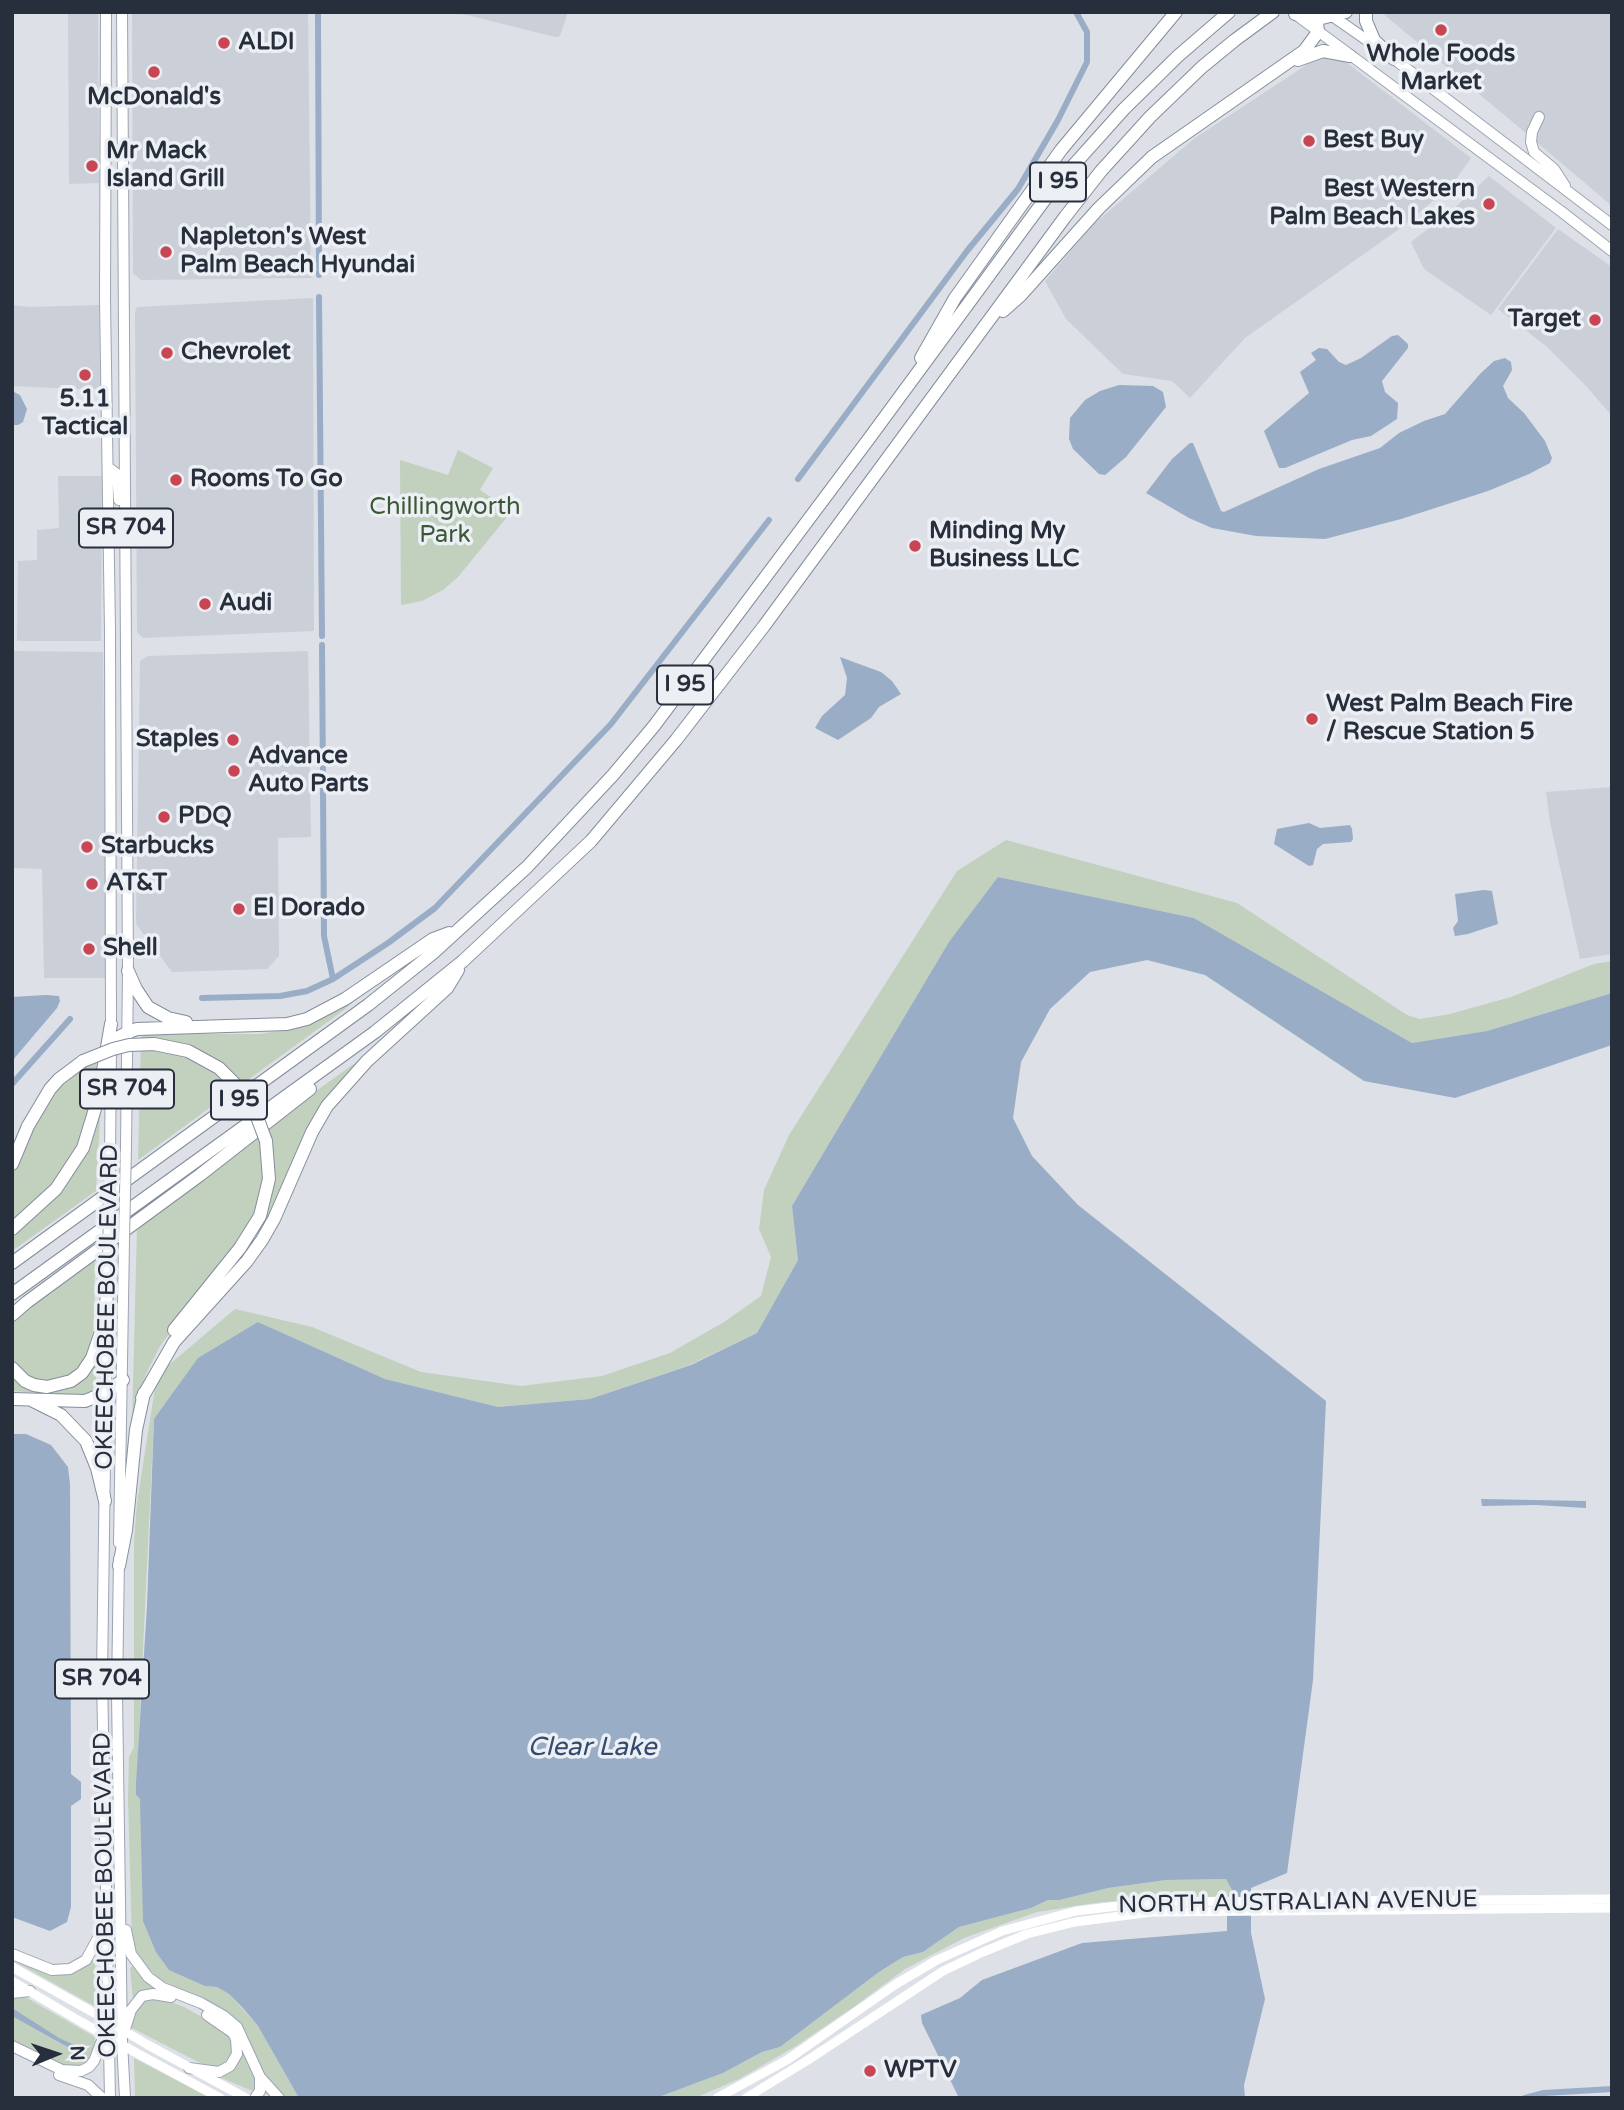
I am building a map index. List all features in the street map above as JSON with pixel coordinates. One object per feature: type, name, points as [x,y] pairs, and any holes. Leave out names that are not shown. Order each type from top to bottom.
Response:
[{"type":"highway","points":[[915,375],[924,350],[955,298],[1033,188],[1085,119],[1176,12]]},
{"type":"highway","name":"I 95","points":[[12,1263],[359,1012],[433,953],[527,867],[613,775],[654,726],[1054,187],[1124,109],[1178,56],[1229,12]]},
{"type":"highway","points":[[1366,12],[1366,21],[1374,40],[1394,59]]},
{"type":"highway","points":[[982,330],[1020,296],[1099,208],[1152,157],[1304,51],[1327,18],[1294,13]]},
{"type":"highway","name":"I 95","points":[[12,1294],[351,1050],[463,961],[592,841],[676,740],[796,583],[1079,198],[1142,126],[1202,67],[1271,14]]},
{"type":"highway","points":[[1291,62],[1323,51],[1350,56]]},
{"type":"highway","points":[[111,1051],[119,1037],[128,1031],[203,1025],[287,1024],[307,1019],[345,999],[433,939],[459,929]]},
{"type":"highway","points":[[142,1398],[174,1342],[247,1261],[262,1240],[312,1132],[327,1106],[367,1061],[447,988],[463,961]]},
{"type":"highway","points":[[128,971],[142,1000],[155,1012],[168,1018],[203,1025]]},
{"type":"highway","points":[[12,1228],[56,1189],[83,1149],[98,1099],[111,1024]]},
{"type":"highway","points":[[12,1164],[28,1126],[59,1079],[83,1062],[129,1045],[154,1044],[188,1051],[219,1068],[253,1105],[267,1141],[269,1179],[260,1216],[240,1248],[176,1326],[160,1350],[149,1374],[136,1430],[126,1530],[119,1566]]},
{"type":"highway","points":[[12,1315],[220,1160],[316,1084],[351,1050]]},
{"type":"highway","points":[[12,1368],[25,1381],[47,1387],[71,1381],[82,1373],[92,1358],[101,1332],[107,1296]]},
{"type":"highway","points":[[12,1399],[85,1401],[107,1392],[123,1380]]},
{"type":"highway","points":[[33,1401],[61,1415],[86,1441],[95,1461],[105,1501]]},
{"type":"main road","name":"OKEECHOBEE BOULEVARD","points":[[106,12],[105,299],[112,799],[110,1159],[102,1676],[110,2098]]},
{"type":"main road","name":"OKEECHOBEE BOULEVARD","points":[[122,12],[128,1031],[117,1693],[125,2098]]},
{"type":"main road","points":[[1327,18],[1394,59],[1612,225]]},
{"type":"main road","points":[[1327,18],[1350,56],[1612,251]]},
{"type":"main road","points":[[1539,117],[1532,132],[1534,152],[1555,169],[1568,191]]},
{"type":"main road","points":[[108,422],[114,431],[117,459],[125,465]]},
{"type":"main road","points":[[109,468],[117,474],[119,519],[126,524]]},
{"type":"main road","points":[[111,748],[120,791],[127,799]]},
{"type":"main road","points":[[112,799],[120,813],[121,848],[127,870]]},
{"type":"main road","points":[[120,1893],[131,1954],[140,1969],[163,1988],[201,2003],[233,2023],[241,2034],[260,2077],[279,2098]]},
{"type":"main road","name":"NORTH AUSTRALIAN AVENUE","points":[[745,2098],[943,1971],[1027,1934],[1088,1919],[1152,1912],[1220,1911],[1253,1906],[1612,1899]]},
{"type":"main road","name":"NORTH AUSTRALIAN AVENUE","points":[[717,2098],[787,2060],[877,1997],[937,1960],[1002,1931],[1076,1911],[1151,1902],[1220,1901],[1253,1906],[1612,1908]]},
{"type":"main road","points":[[1151,1902],[1152,1912]]},
{"type":"main road","points":[[12,1954],[52,1970],[70,1969],[86,1960],[105,1924]]},
{"type":"main road","points":[[12,1968],[246,2098]]},
{"type":"main road","points":[[12,1981],[220,2098]]},
{"type":"main road","points":[[12,1993],[30,1991]]},
{"type":"main road","points":[[122,2042],[131,2010],[142,1996],[160,1994],[177,2000],[216,2020],[233,2033],[236,2039],[237,2054],[225,2069],[217,2073],[189,2068]]},
{"type":"main road","points":[[12,2046],[62,2070],[81,2071],[94,2061],[108,2024]]},
{"type":"main road","points":[[12,2054],[45,2070],[88,2085],[102,2098]]},
{"type":"main road","points":[[255,2098],[260,2091],[260,2077]]},
{"type":"main road","points":[[739,2087],[745,2098]]},
{"type":"shaded area","points":[[68,12],[98,12],[99,183],[69,184]]},
{"type":"shaded area","points":[[132,12],[308,12],[311,278],[141,280],[133,273]]},
{"type":"shaded area","points":[[429,12],[568,12],[560,36],[555,37],[467,15]]},
{"type":"shaded area","points":[[1381,12],[1612,12],[1612,206],[1521,129]]},
{"type":"shaded area","points":[[1332,57],[1346,62],[1471,158],[1452,185],[1402,227],[1245,338],[1190,398],[1172,381],[1123,374],[1066,319],[1045,281],[1095,223],[1195,138],[1314,60]]},
{"type":"shaded area","points":[[1489,176],[1556,228],[1491,315],[1424,269],[1411,242],[1450,212]]},
{"type":"shaded area","points":[[1558,229],[1612,267],[1612,416],[1546,346],[1498,309]]},
{"type":"shaded area","points":[[313,298],[314,631],[143,638],[137,632],[137,307]]},
{"type":"shaded area","points":[[12,305],[99,305],[100,390],[12,386]]},
{"type":"shaded area","points":[[58,476],[102,476],[101,641],[17,641],[18,561],[37,560],[37,530],[59,528]]},
{"type":"shaded area","points":[[12,651],[103,652],[107,978],[44,978],[42,869],[12,868]]},
{"type":"shaded area","points":[[308,651],[311,837],[278,838],[279,956],[267,969],[172,972],[136,924],[140,661],[148,656]]},
{"type":"shaded area","points":[[1612,787],[1612,954],[1580,959],[1546,792]]},
{"type":"green space","name":"Chillingworth Park","points":[[458,450],[493,468],[480,490],[512,511],[458,577],[443,590],[422,601],[401,605],[400,460],[448,475]]},
{"type":"green space","points":[[1006,840],[1237,903],[1407,1015],[1420,1019],[1450,1014],[1511,997],[1594,964],[1612,961],[1612,993],[1487,1031],[1412,1043],[1194,918],[998,877],[792,1206],[798,1260],[757,1333],[687,1366],[590,1399],[498,1407],[385,1379],[258,1322],[154,1419],[136,1795],[140,1799],[205,1986],[217,1987],[229,1994],[258,2026],[299,2098],[286,2098],[261,2069],[242,2025],[223,2010],[159,1979],[140,1959],[132,1943],[128,1800],[129,1757],[134,1747],[134,1541],[137,1503],[157,1375],[235,1309],[312,1327],[421,1372],[521,1386],[602,1376],[670,1353],[724,1322],[761,1296],[771,1257],[759,1229],[764,1190],[789,1135],[957,871]]},
{"type":"green space","points":[[373,985],[344,1010],[138,1160],[141,1037],[147,1034],[260,1034],[296,1028],[332,1013]]},
{"type":"green space","points":[[365,1056],[349,1074],[278,1207],[261,1227],[269,1206],[274,1180],[274,1159],[267,1126]]},
{"type":"green space","points":[[97,1059],[89,1124],[62,1177],[12,1223],[12,1176],[39,1115],[60,1085]]},
{"type":"green space","points":[[101,1103],[96,1191],[12,1251],[12,1233],[50,1201]]},
{"type":"green space","points":[[260,1133],[265,1173],[253,1223],[160,1346],[146,1374],[132,1426],[137,1227]]},
{"type":"green space","points":[[95,1258],[94,1339],[89,1358],[67,1380],[34,1382],[12,1363],[12,1322],[18,1314]]},
{"type":"green space","points":[[96,1362],[96,1392],[81,1396],[12,1391],[12,1372],[42,1389]]},
{"type":"green space","points":[[1226,1879],[1232,1890],[1227,1896],[1102,1902],[1037,1912],[964,1938],[905,1969],[796,2046],[739,2079],[695,2098],[656,2098],[723,2073],[762,2052],[780,2047],[879,1972],[903,1957],[923,1952],[959,1927],[1031,1908],[1048,1900],[1061,1900],[1108,1888],[1166,1880]]},
{"type":"green space","points":[[95,1957],[96,2007],[12,1960],[60,1975],[79,1971]]},
{"type":"green space","points":[[133,1966],[143,1980],[161,1990],[133,2000],[130,1968]]},
{"type":"green space","points":[[17,1995],[95,2037],[90,2061],[81,2066],[68,2067],[12,2041],[12,1996]]},
{"type":"green space","points":[[147,1997],[158,1997],[184,2007],[218,2026],[230,2037],[234,2051],[229,2061],[221,2068],[206,2066],[130,2027],[134,2011]]},
{"type":"green space","points":[[242,2048],[257,2078],[255,2092],[219,2077],[236,2068]]},
{"type":"green space","points":[[134,2058],[210,2098],[135,2098]]},
{"type":"water","points":[[1398,335],[1408,344],[1408,348],[1382,381],[1385,392],[1398,403],[1397,419],[1371,436],[1352,440],[1285,468],[1279,468],[1264,431],[1309,393],[1300,372],[1316,360],[1311,353],[1319,348],[1327,349],[1339,362],[1346,365],[1392,336]]},
{"type":"water","points":[[1505,358],[1511,362],[1512,370],[1503,386],[1508,398],[1524,413],[1545,441],[1552,458],[1550,463],[1529,474],[1488,491],[1401,519],[1325,539],[1256,536],[1212,528],[1146,493],[1172,459],[1193,443],[1221,511],[1224,512],[1319,469],[1380,448],[1399,433],[1445,414],[1480,374],[1494,361]]},
{"type":"water","points":[[1119,385],[1153,386],[1163,392],[1166,407],[1126,457],[1105,475],[1099,474],[1073,449],[1069,439],[1070,418],[1085,400],[1100,391]]},
{"type":"water","points":[[12,391],[20,395],[27,409],[23,422],[18,425],[12,425]]},
{"type":"water","points":[[840,657],[881,672],[901,694],[879,707],[871,718],[838,740],[815,728],[822,716],[845,695],[847,678]]},
{"type":"water","points":[[1309,823],[1320,828],[1350,825],[1353,839],[1351,842],[1323,844],[1317,849],[1313,865],[1309,866],[1274,844],[1277,829]]},
{"type":"water","name":"Clear Lake","points":[[998,877],[1194,918],[1412,1043],[1487,1031],[1612,993],[1612,1045],[1455,1098],[1364,1081],[1205,975],[1147,960],[1090,972],[1050,1009],[1021,1062],[1013,1118],[1032,1156],[1078,1205],[1326,1401],[1313,1680],[1287,1873],[1251,1888],[1251,1933],[1265,1999],[1244,2085],[1245,2098],[959,2098],[922,2023],[921,2015],[960,1998],[982,1980],[1082,1943],[1227,1931],[1227,1896],[1232,1890],[1226,1879],[1166,1880],[1108,1888],[1060,1900],[1048,1900],[1031,1908],[959,1927],[923,1952],[903,1957],[879,1972],[780,2047],[762,2052],[723,2073],[656,2098],[299,2098],[258,2026],[242,2007],[217,1987],[205,1986],[169,1970],[156,1952],[143,1921],[140,1799],[136,1795],[136,1783],[147,1606],[154,1419],[198,1358],[258,1322],[385,1379],[498,1407],[590,1399],[691,1365],[757,1333],[798,1260],[792,1206],[949,942]]},
{"type":"water","points":[[1492,891],[1498,924],[1455,936],[1453,928],[1458,921],[1455,894]]},
{"type":"water","points":[[59,996],[57,1008],[12,1061],[12,997]]},
{"type":"water","points":[[12,1434],[26,1434],[51,1445],[68,1467],[70,1484],[71,1774],[81,1782],[81,1799],[71,1806],[71,1907],[67,1922],[50,1931],[12,1917]]},
{"type":"water","points":[[1481,1499],[1586,1501],[1586,1508],[1482,1506]]},
{"type":"water","points":[[12,2008],[59,2038],[77,2046],[75,2051],[12,2016]]},
{"type":"waterway","points":[[318,12],[319,275]]},
{"type":"waterway","points":[[798,479],[967,251],[1018,189],[1058,120],[1087,62],[1087,32],[1076,12]]},
{"type":"waterway","points":[[319,297],[322,636]]},
{"type":"waterway","points":[[202,998],[280,996],[307,991],[333,979],[435,908],[611,724],[769,520]]},
{"type":"waterway","points":[[322,645],[324,936],[333,979]]},
{"type":"waterway","points":[[12,1084],[70,1019]]},
{"type":"waterway","points":[[1525,2098],[1544,2093],[1612,2089]]},
{"type":"place","name":"Whole Foods Market","points":[[1441,30]]},
{"type":"place","name":"ALDI","points":[[224,43]]},
{"type":"place","name":"McDonald's","points":[[154,72]]},
{"type":"place","name":"Best Buy","points":[[1309,141]]},
{"type":"place","name":"Mr Mack Island Grill","points":[[92,166]]},
{"type":"place","name":"Best Western Palm Beach Lakes","points":[[1489,204]]},
{"type":"place","name":"Napleton's West Palm Beach Hyundai","points":[[166,252]]},
{"type":"place","name":"Target","points":[[1595,320]]},
{"type":"place","name":"Chevrolet","points":[[167,353]]},
{"type":"place","name":"5.11 Tactical","points":[[85,375]]},
{"type":"place","name":"Rooms To Go","points":[[176,480]]},
{"type":"place","name":"Minding My Business LLC","points":[[915,546]]},
{"type":"place","name":"Audi","points":[[205,604]]},
{"type":"place","name":"West Palm Beach Fire / Rescue Station 5","points":[[1312,719]]},
{"type":"place","name":"Staples","points":[[233,740]]},
{"type":"place","name":"Advance Auto Parts","points":[[234,771]]},
{"type":"place","name":"PDQ","points":[[164,817]]},
{"type":"place","name":"Starbucks","points":[[87,847]]},
{"type":"place","name":"AT&T","points":[[92,884]]},
{"type":"place","name":"El Dorado","points":[[239,909]]},
{"type":"place","name":"Shell","points":[[89,949]]},
{"type":"place","name":"WPTV","points":[[870,2071]]}]
